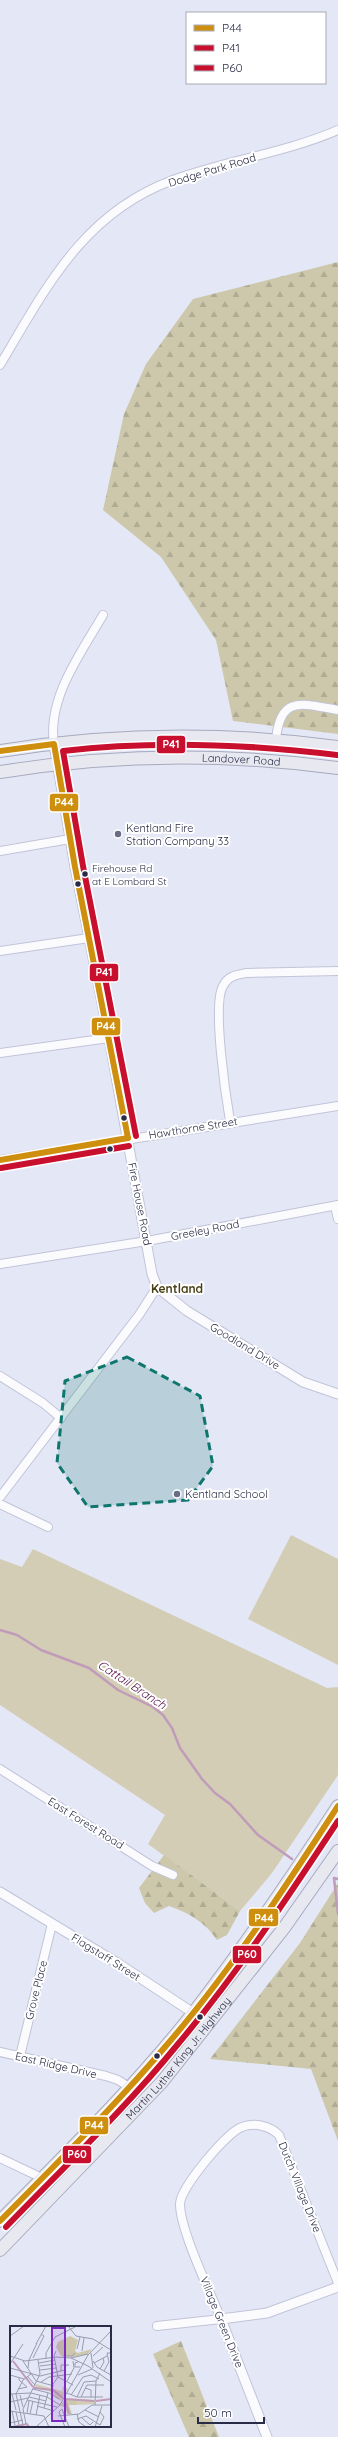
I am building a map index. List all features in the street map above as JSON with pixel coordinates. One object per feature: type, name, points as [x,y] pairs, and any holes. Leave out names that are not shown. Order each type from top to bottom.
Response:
[{"type":"main road","name":"Landover Road","points":[[0,752],[54,744],[160,737],[276,740],[338,747]]},
{"type":"main road","points":[[274,761],[276,740]]},
{"type":"main road","name":"Landover Road","points":[[0,772],[56,764],[188,757],[274,761],[338,768]]},
{"type":"main road","name":"Martin Luther King Jr. Highway","points":[[0,2221],[129,2087],[193,2013],[263,1919],[338,1806]]},
{"type":"main road","name":"Martin Luther King Jr. Highway","points":[[0,2250],[162,2082],[210,2024],[284,1928],[338,1851]]},
{"type":"street","name":"Dodge Park Road","points":[[0,365],[58,270],[88,234],[113,213],[141,195],[173,180],[297,145],[338,130]]},
{"type":"street","points":[[54,744],[53,717],[60,695],[74,666],[103,616]]},
{"type":"street","points":[[276,740],[278,722],[283,713],[290,706],[302,704],[338,710]]},
{"type":"street","name":"Fire House Road","points":[[54,744],[56,764],[128,1138],[152,1274],[157,1287]]},
{"type":"street","points":[[0,851],[70,839]]},
{"type":"street","points":[[0,951],[89,938]]},
{"type":"street","points":[[230,1121],[218,1007],[223,985],[232,976],[246,973],[338,971]]},
{"type":"street","points":[[0,1053],[109,1038]]},
{"type":"street","name":"Hawthorne Street","points":[[0,1160],[230,1121],[338,1106]]},
{"type":"street","points":[[336,1206],[338,1219]]},
{"type":"street","name":"Greeley Road","points":[[0,1264],[147,1241],[336,1206]]},
{"type":"street","points":[[0,1497],[61,1418],[157,1287]]},
{"type":"street","name":"Goodland Drive","points":[[157,1287],[187,1311],[303,1382],[338,1394]]},
{"type":"street","points":[[0,1376],[43,1403],[61,1418]]},
{"type":"street","points":[[0,1504],[48,1528]]},
{"type":"street","name":"East Forest Road","points":[[0,1769],[152,1866],[173,1876]]},
{"type":"street","name":"Flagstaff Street","points":[[0,1892],[210,2024]]},
{"type":"street","name":"Grove Place","points":[[20,2056],[52,1924]]},
{"type":"street","name":"East Ridge Drive","points":[[0,2052],[112,2078],[129,2087]]},
{"type":"street","name":"Dutch Village Drive","points":[[180,2206],[183,2192],[234,2132],[247,2126],[269,2128],[281,2139],[338,2283]]},
{"type":"street","points":[[0,2158],[42,2178]]},
{"type":"street","name":"Village Green Drive","points":[[180,2206],[188,2238],[266,2437]]},
{"type":"street","points":[[157,2326],[267,2312],[338,2287]]},
{"type":"highlighted area","points":[[127,1357],[200,1396],[213,1466],[188,1500],[88,1507],[57,1463],[65,1381]]},
{"type":"shaded area","points":[[291,1535],[338,1559],[338,1665],[248,1619]]},
{"type":"shaded area","points":[[33,1549],[327,1688],[338,1687],[338,1775],[272,1873],[240,1911],[148,1844],[165,1815],[0,1705],[0,1559],[22,1567]]},
{"type":"green space","points":[[338,262],[338,734],[233,721],[216,640],[161,557],[103,510],[124,414],[146,364],[193,299]]},
{"type":"green space","points":[[164,1855],[240,1911],[227,1935],[217,1940],[202,1923],[190,1915],[169,1906],[154,1913],[145,1903],[139,1888]]},
{"type":"green space","points":[[338,1883],[338,2141],[311,2069],[210,2059],[300,1943]]},
{"type":"green space","points":[[181,2341],[219,2437],[189,2437],[153,2354]]},
{"type":"waterway","name":"Cattail Branch","points":[[0,1630],[17,1635],[41,1650],[89,1668],[118,1690],[153,1707],[163,1715],[172,1728],[180,1748],[202,1779],[215,1793],[230,1804],[258,1835],[292,1859]]},
{"type":"waterway","points":[[338,1879],[334,1878],[338,1914]]},
{"type":"transit line","name":"P44","points":[[0,751],[54,744],[75,867],[128,1138]]},
{"type":"transit line","name":"P41","points":[[136,1136],[83,866],[63,751],[132,745],[200,745],[269,748],[337,755]]},
{"type":"transit line","name":"P44","points":[[0,1160],[128,1138]]},
{"type":"transit line","name":"P41","points":[[1,1168],[129,1146]]},
{"type":"transit line","name":"P44","points":[[0,2221],[151,2064],[194,2012],[258,1926],[338,1806]]},
{"type":"transit line","name":"P60","points":[[6,2227],[137,2092],[200,2017],[261,1935],[338,1821]]},
{"type":"place","name":"Kentland Fire Station Company 33","points":[[118,834]]},
{"type":"place","name":"Firehouse Rd at E Lombard St","points":[[85,874]]},
{"type":"place","name":"Kentland School","points":[[177,1494]]},
{"type":"district","name":"Kentland","points":[[177,1289]]}]
